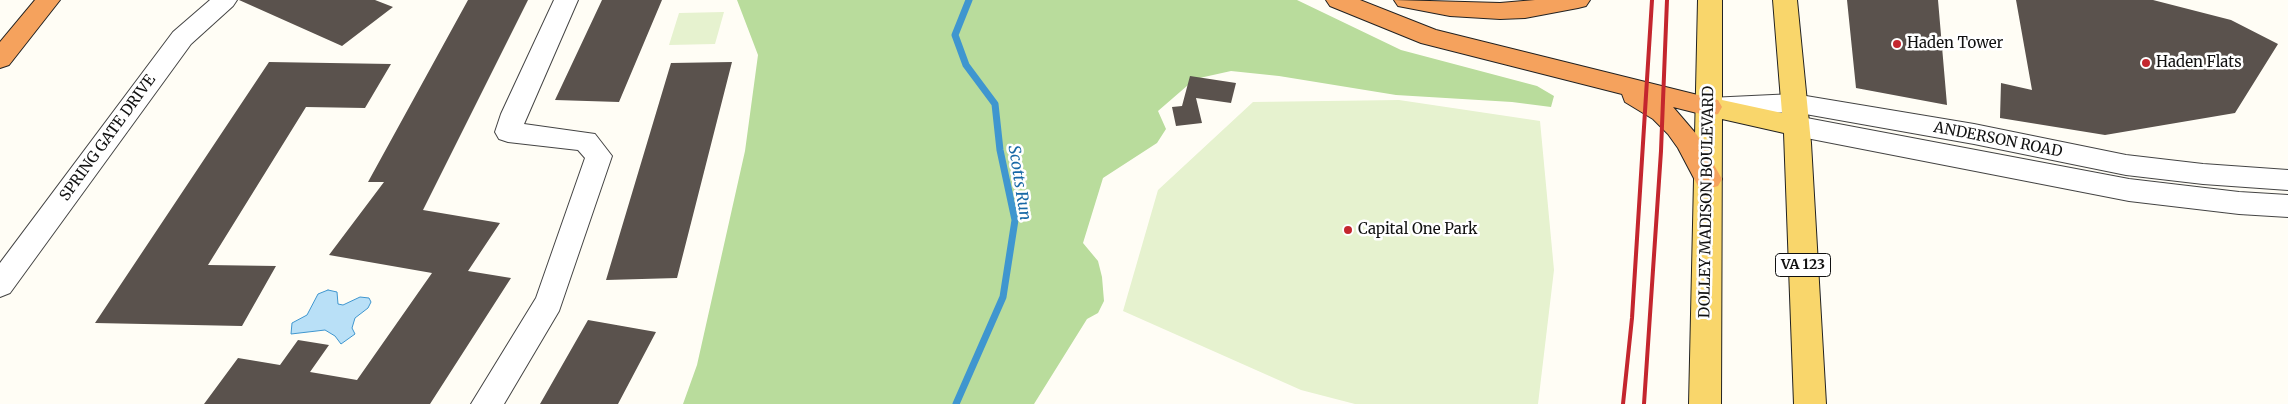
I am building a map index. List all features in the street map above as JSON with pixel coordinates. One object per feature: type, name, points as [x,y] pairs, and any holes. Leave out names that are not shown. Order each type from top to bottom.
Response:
[{"type":"highway","points":[[0,59],[48,0]]},
{"type":"highway","points":[[1338,0],[1392,24],[1430,37],[1709,107]]},
{"type":"highway","points":[[1406,0],[1450,8],[1500,11],[1550,6],[1578,0]]},
{"type":"highway","points":[[1593,77],[1643,99],[1662,112],[1688,142],[1708,179]]},
{"type":"main road","name":"DOLLEY MADISON BOULEVARD","points":[[1705,404],[1710,0]]},
{"type":"main road","name":"VA 123","points":[[1785,0],[1795,115],[1810,404]]},
{"type":"main road","points":[[1709,107],[1795,115]]},
{"type":"street","name":"SPRING GATE DRIVE","points":[[0,285],[182,38],[225,0]]},
{"type":"street","points":[[487,404],[549,302],[599,156],[586,141],[508,132],[514,114],[566,0]]},
{"type":"street","name":"ANDERSON ROAD","points":[[1795,115],[1974,134],[2126,166],[2288,180]]},
{"type":"street","name":"ANDERSON ROAD","points":[[1795,115],[2129,190],[2239,203],[2288,206]]},
{"type":"green space","points":[[737,0],[1297,0],[1401,50],[1537,86],[1554,96],[1551,107],[1512,102],[1396,95],[1279,76],[1231,71],[1195,79],[1158,111],[1166,129],[1157,143],[1103,178],[1083,243],[1098,261],[1102,277],[1104,301],[1098,313],[1087,319],[1034,404],[683,404],[697,365],[745,151],[758,55]]},
{"type":"green space","points":[[724,12],[715,44],[669,45],[679,13]]},
{"type":"green space","name":"Capital One Park","points":[[1399,100],[1540,121],[1554,270],[1538,404],[1355,404],[1301,390],[1123,311],[1158,190],[1253,102]]},
{"type":"water","points":[[328,290],[337,292],[338,304],[343,305],[360,297],[369,298],[371,302],[368,308],[355,318],[352,328],[355,334],[341,344],[335,336],[325,330],[291,334],[292,323],[307,315],[318,294]]},
{"type":"building","points":[[239,0],[375,0],[393,7],[342,46]]},
{"type":"building","points":[[468,0],[528,0],[423,210],[500,223],[468,271],[511,278],[430,404],[204,404],[238,358],[280,365],[298,340],[329,345],[310,372],[357,380],[432,273],[329,255],[384,182],[368,182]]},
{"type":"building","points":[[602,0],[662,0],[619,102],[555,100]]},
{"type":"building","name":"Haden Tower","points":[[1847,0],[1938,0],[1947,105],[1856,88]]},
{"type":"building","name":"Haden Flats","points":[[2016,0],[2153,0],[2231,20],[2278,44],[2235,113],[2105,135],[2000,118],[2001,83],[2032,90]]},
{"type":"building","points":[[269,62],[391,64],[365,108],[306,107],[208,265],[276,266],[242,326],[95,323]]},
{"type":"building","points":[[732,62],[677,278],[606,280],[671,63]]},
{"type":"building","points":[[1190,76],[1236,83],[1231,103],[1196,98],[1202,123],[1176,126],[1172,107],[1182,106]]},
{"type":"building","points":[[588,320],[656,332],[618,404],[540,404]]},
{"type":"waterway","name":"Scotts Run","points":[[956,404],[1003,297],[1015,220],[1000,150],[995,104],[966,65],[955,35],[969,0]]},
{"type":"railway","points":[[1623,404],[1632,318],[1652,0]]},
{"type":"railway","points":[[1644,404],[1661,151],[1667,0]]},
{"type":"place","name":"Haden Tower","points":[[1897,44]]},
{"type":"place","name":"Haden Flats","points":[[2146,63]]},
{"type":"place","name":"Capital One Park","points":[[1348,230]]}]
